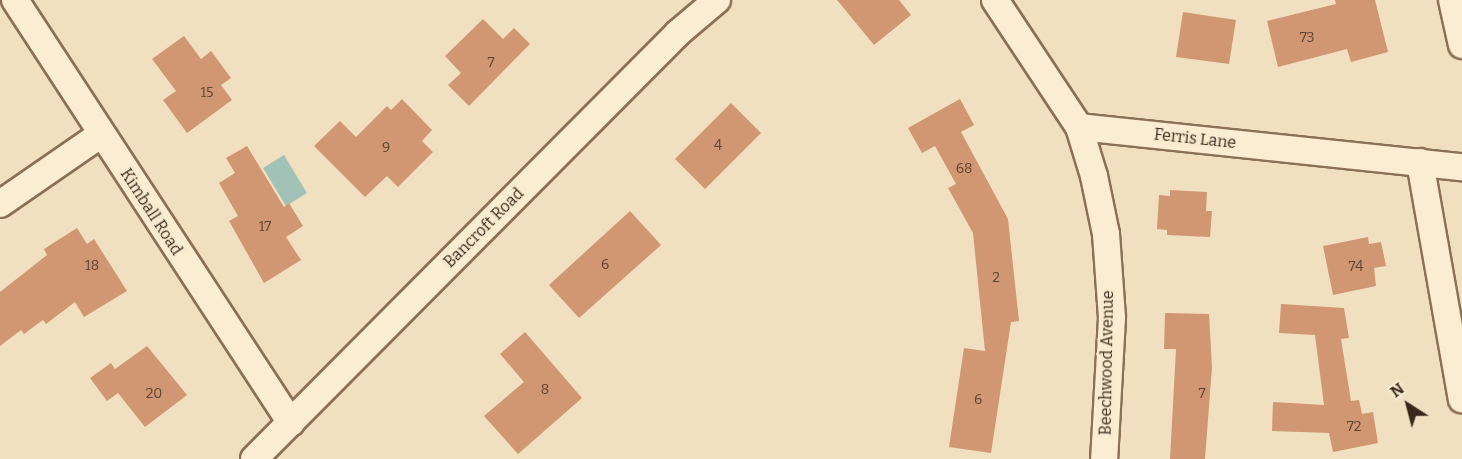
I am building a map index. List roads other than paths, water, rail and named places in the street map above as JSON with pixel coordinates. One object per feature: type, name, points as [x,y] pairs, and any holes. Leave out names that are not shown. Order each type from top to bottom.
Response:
[{"type":"street","name":"Kimball Road","points":[[15,0],[100,135],[291,423]]},
{"type":"street","name":"Bancroft Road","points":[[254,459],[678,33],[717,0]]},
{"type":"street","points":[[995,0],[1079,127]]},
{"type":"street","points":[[1452,0],[1462,45]]},
{"type":"street","name":"Ferris Lane","points":[[1079,127],[1462,167]]},
{"type":"street","name":"Beechwood Avenue","points":[[1079,127],[1094,176],[1107,255],[1112,318],[1104,459]]},
{"type":"street","points":[[0,204],[100,135]]},
{"type":"street","points":[[1420,162],[1462,399]]},
{"type":"water","points":[[284,155],[307,193],[286,206],[263,168]]}]
